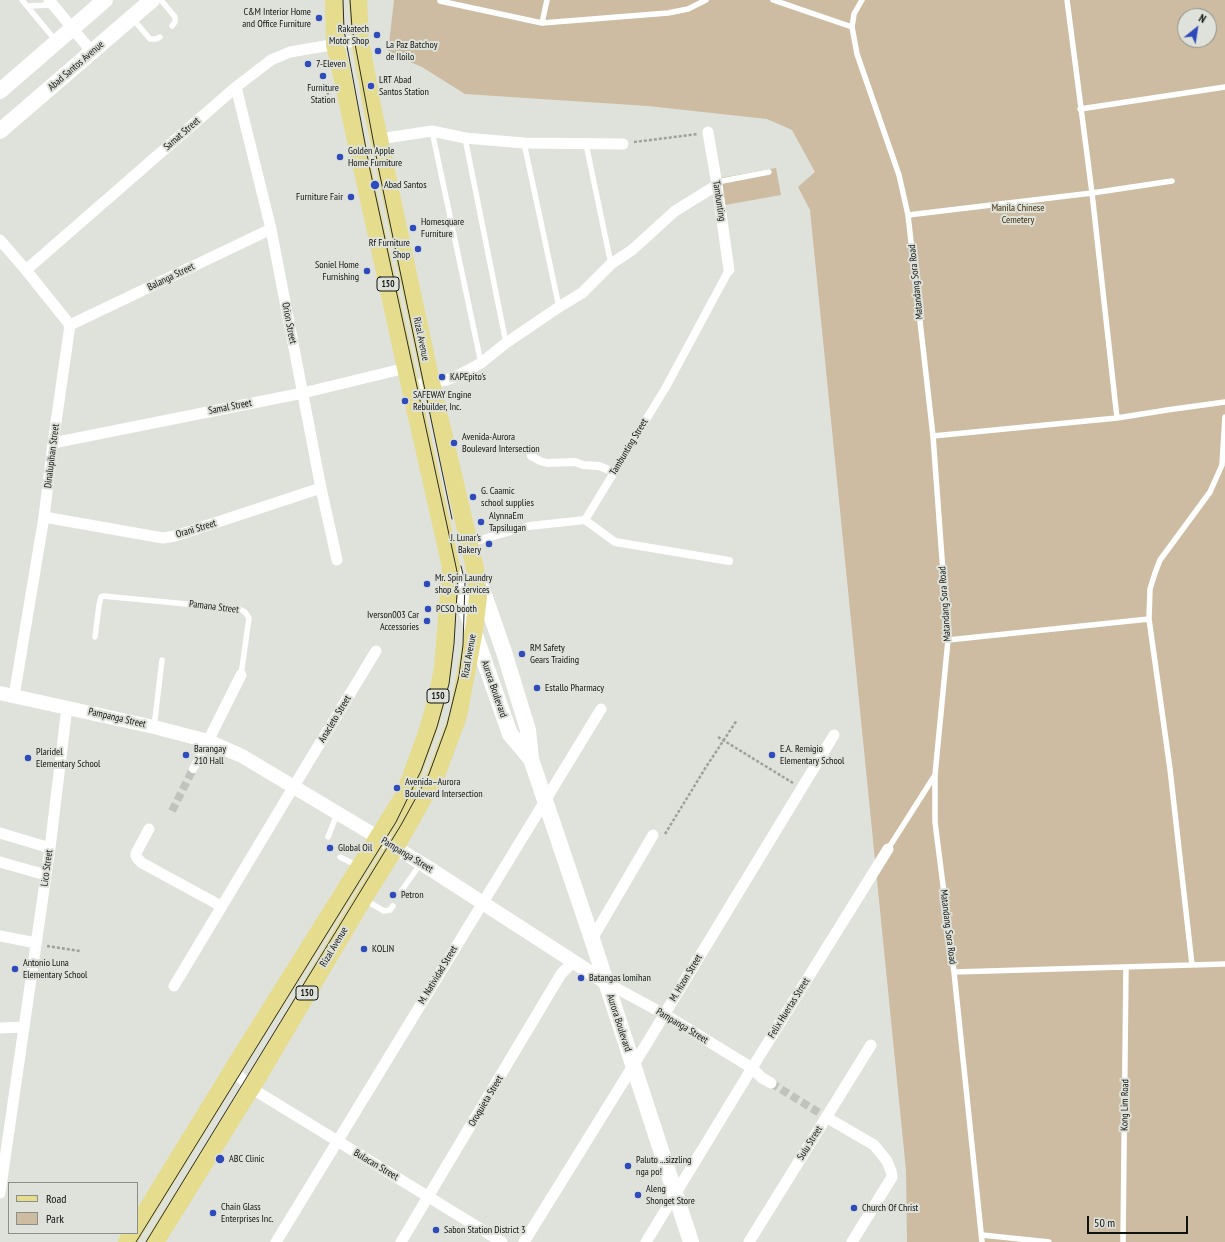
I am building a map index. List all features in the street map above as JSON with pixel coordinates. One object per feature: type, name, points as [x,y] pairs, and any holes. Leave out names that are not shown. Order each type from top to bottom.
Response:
[{"type":"main road","points":[[0,91],[105,0]]},
{"type":"main road","name":"Abad Santos Avenue","points":[[0,131],[152,0]]},
{"type":"main road","name":"Rizal Avenue","points":[[138,1224],[404,794],[428,730],[438,694],[444,660],[451,566],[335,44],[334,0]]},
{"type":"main road","name":"Rizal Avenue","points":[[155,1242],[186,1194],[363,898],[395,848],[436,775],[477,670],[474,630],[478,597],[474,568],[431,382],[379,139],[360,40],[358,0]]},
{"type":"main road","points":[[451,566],[474,630]]},
{"type":"main road","name":"Aurora Boulevard","points":[[474,568],[504,652],[528,730],[532,760],[691,1242]]},
{"type":"main road","name":"Aurora Boulevard","points":[[477,670],[510,734],[532,760]]},
{"type":"main road","points":[[163,1183],[165,1187],[176,1194],[186,1194]]},
{"type":"main road","points":[[154,1199],[162,1199],[167,1201],[173,1213]]},
{"type":"street","points":[[51,2],[92,52]]},
{"type":"street","name":"Samat Street","points":[[26,270],[236,87],[270,60],[290,52],[360,40]]},
{"type":"street","name":"Orion Street","points":[[236,87],[271,229],[302,393],[337,560]]},
{"type":"street","points":[[379,139],[432,131],[465,138],[524,143],[623,144]]},
{"type":"street","name":"Tambunting","points":[[708,132],[729,270]]},
{"type":"street","points":[[410,386],[446,380],[481,363],[506,343],[582,293],[611,264],[632,250],[675,211],[717,184]]},
{"type":"street","name":"Balanga Street","points":[[70,326],[271,229]]},
{"type":"street","points":[[0,240],[26,270],[70,326]]},
{"type":"street","name":"Tambunting Street","points":[[585,520],[666,387],[729,270]]},
{"type":"street","name":"Dinalupihan Street","points":[[14,696],[44,517],[70,326]]},
{"type":"street","name":"Samal Street","points":[[53,443],[302,393],[406,368]]},
{"type":"street","points":[[531,456],[547,463],[574,462],[583,465],[599,466],[614,472]]},
{"type":"street","name":"Orani Street","points":[[44,517],[162,538],[175,536],[321,488]]},
{"type":"street","points":[[469,543],[529,526],[585,520],[615,542],[729,561]]},
{"type":"street","name":"Anacleto Street","points":[[174,986],[376,651]]},
{"type":"street","name":"Pamana Street","points":[[193,769],[241,675]]},
{"type":"street","name":"Pampanga Street","points":[[0,693],[154,727],[208,741],[242,756],[421,863],[542,940],[573,962],[664,1014],[752,1068],[762,1078],[771,1083]]},
{"type":"street","name":"Lico Street","points":[[0,1192],[50,848],[67,708]]},
{"type":"street","name":"M. Natividad Street","points":[[276,1242],[601,709]]},
{"type":"street","name":"M. Hizon Street","points":[[524,1242],[634,1066],[664,1014],[834,735]]},
{"type":"street","points":[[149,829],[136,853],[138,859],[142,863],[221,906]]},
{"type":"street","points":[[0,833],[50,848]]},
{"type":"street","points":[[592,939],[653,836]]},
{"type":"street","name":"Felix Huertas Street","points":[[646,1242],[888,849]]},
{"type":"street","points":[[0,862],[46,875]]},
{"type":"street","points":[[0,936],[36,943]]},
{"type":"street","name":"Oroquieta Street","points":[[401,1242],[561,974],[573,962]]},
{"type":"street","points":[[0,1028],[23,1027]]},
{"type":"street","name":"Sulu Street","points":[[749,1242],[871,1045]]},
{"type":"street","name":"Bulacan Street","points":[[229,1075],[233,1083],[250,1088],[502,1242]]},
{"type":"street","points":[[826,1117],[874,1145],[887,1162],[892,1177],[852,1242]]},
{"type":"lane","points":[[22,0],[56,42]]},
{"type":"lane","points":[[161,0],[175,17],[175,22],[172,26]]},
{"type":"lane","points":[[542,23],[548,0]]},
{"type":"lane","points":[[440,1],[542,23],[668,13],[688,9],[706,0]]},
{"type":"lane","points":[[773,0],[852,27]]},
{"type":"lane","name":"Matandang Sora Road","points":[[862,0],[854,14],[852,27],[858,54],[899,175],[908,215],[933,436],[948,640],[935,775],[935,822],[954,972],[982,1242]]},
{"type":"lane","points":[[1067,0],[1092,193],[1117,418]]},
{"type":"lane","points":[[27,6],[51,2]]},
{"type":"lane","points":[[131,18],[150,39],[160,37]]},
{"type":"lane","points":[[1080,109],[1225,87]]},
{"type":"lane","points":[[432,131],[481,363]]},
{"type":"lane","points":[[465,138],[506,343]]},
{"type":"lane","points":[[524,143],[559,307]]},
{"type":"lane","points":[[586,144],[611,264]]},
{"type":"lane","points":[[717,184],[769,172]]},
{"type":"lane","points":[[908,215],[1092,193],[1172,181]]},
{"type":"lane","points":[[933,436],[1117,418],[1225,402]]},
{"type":"lane","points":[[1192,965],[1170,769],[1149,619],[1150,589],[1160,560],[1210,492],[1222,465],[1225,416]]},
{"type":"lane","name":"Pamana Street","points":[[95,637],[99,605],[101,597],[103,596],[239,609],[245,612],[249,618],[241,675]]},
{"type":"lane","points":[[948,640],[1149,619]]},
{"type":"lane","points":[[154,727],[162,660]]},
{"type":"lane","name":"Felix Huertas Street","points":[[888,849],[935,775]]},
{"type":"lane","points":[[328,837],[337,814]]},
{"type":"lane","points":[[340,857],[360,867]]},
{"type":"lane","points":[[402,890],[421,863]]},
{"type":"lane","points":[[363,898],[384,911],[390,910],[393,906]]},
{"type":"lane","points":[[954,972],[1225,964]]},
{"type":"lane","name":"Kong Lim Road","points":[[1123,1242],[1126,967]]},
{"type":"lane","points":[[982,1235],[1049,1242]]},
{"type":"path","points":[[623,144],[708,132]]},
{"type":"path","points":[[653,836],[662,839],[737,720]]},
{"type":"path","points":[[718,737],[802,788]]},
{"type":"path","points":[[36,943],[45,946],[80,951]]},
{"type":"green space","name":"Manila Chinese Cemetery","points":[[394,0],[1225,0],[1225,1242],[907,1242],[906,1170],[810,210],[798,187],[815,172],[792,130],[767,119],[648,106],[465,94],[422,67],[388,53]]},
{"type":"green space","points":[[776,168],[781,195],[725,205],[720,178]]},
{"type":"tunnel","points":[[172,811],[193,769]]},
{"type":"tunnel","points":[[771,1083],[826,1117]]},
{"type":"tram line","points":[[136,1242],[396,822],[421,771],[437,727],[449,684],[454,644],[458,576],[369,165],[344,30],[343,0]]},
{"type":"tram line","points":[[350,0],[352,28],[378,166],[452,519]]},
{"type":"tram line","points":[[146,1242],[401,825],[429,774],[447,725],[459,676],[463,645],[465,582],[461,566]]},
{"type":"place","name":"C&M Interior Home and Office Furniture","points":[[319,18]]},
{"type":"place","name":"Rakatech Motor Shop","points":[[377,35]]},
{"type":"place","name":"La Paz Batchoy de Iloilo","points":[[378,51]]},
{"type":"place","name":"7-Eleven","points":[[308,64]]},
{"type":"place","name":"Furniture Station","points":[[323,76]]},
{"type":"place","name":"LRT Abad Santos Station","points":[[371,86]]},
{"type":"place","name":"Golden Apple Home Furniture","points":[[340,157]]},
{"type":"place","name":"Abad Santos","points":[[375,185]]},
{"type":"place","name":"Furniture Fair","points":[[351,197]]},
{"type":"place","name":"Homesquare Furniture","points":[[413,228]]},
{"type":"place","name":"Rf Furniture Shop","points":[[418,249]]},
{"type":"place","name":"Soniel Home Furnishing","points":[[367,271]]},
{"type":"place","name":"KAPEpito's","points":[[442,377]]},
{"type":"place","name":"SAFEWAY Engine Rebuilder, Inc.","points":[[405,401]]},
{"type":"place","name":"Avenida-Aurora Boulevard Intersection","points":[[454,443]]},
{"type":"place","name":"G. Caamic school supplies","points":[[473,497]]},
{"type":"place","name":"AlynnaEm Tapsilugan","points":[[481,522]]},
{"type":"place","name":"J. Lunar's Bakery","points":[[489,544]]},
{"type":"place","name":"Mr. Spin Laundry shop & services","points":[[427,584]]},
{"type":"place","name":"PCSO booth","points":[[428,609]]},
{"type":"place","name":"Iverson003 Car Accessories","points":[[427,621]]},
{"type":"place","name":"RM Safety Gears Traiding","points":[[522,654]]},
{"type":"place","name":"Estallo Pharmacy","points":[[537,688]]},
{"type":"place","name":"Barangay 210 Hall","points":[[186,755]]},
{"type":"place","name":"E.A. Remigio Elementary School","points":[[772,755]]},
{"type":"place","name":"Plaridel Elementary School","points":[[28,758]]},
{"type":"place","name":"Avenida–Aurora Boulevard Intersection","points":[[397,788]]},
{"type":"place","name":"Global Oil","points":[[330,848]]},
{"type":"place","name":"Petron","points":[[393,895]]},
{"type":"place","name":"KOLIN","points":[[364,949]]},
{"type":"place","name":"Antonio Luna Elementary School","points":[[15,969]]},
{"type":"place","name":"Batangas lomihan","points":[[581,978]]},
{"type":"place","name":"ABC Clinic","points":[[220,1159]]},
{"type":"place","name":"Paluto ...sizzling nga po!","points":[[628,1166]]},
{"type":"place","name":"Aleng Shonget Store","points":[[638,1195]]},
{"type":"place","name":"Church Of Christ","points":[[854,1208]]},
{"type":"place","name":"Chain Glass Enterprises Inc.","points":[[213,1213]]},
{"type":"place","name":"Sabon Station District 3","points":[[436,1230]]}]
